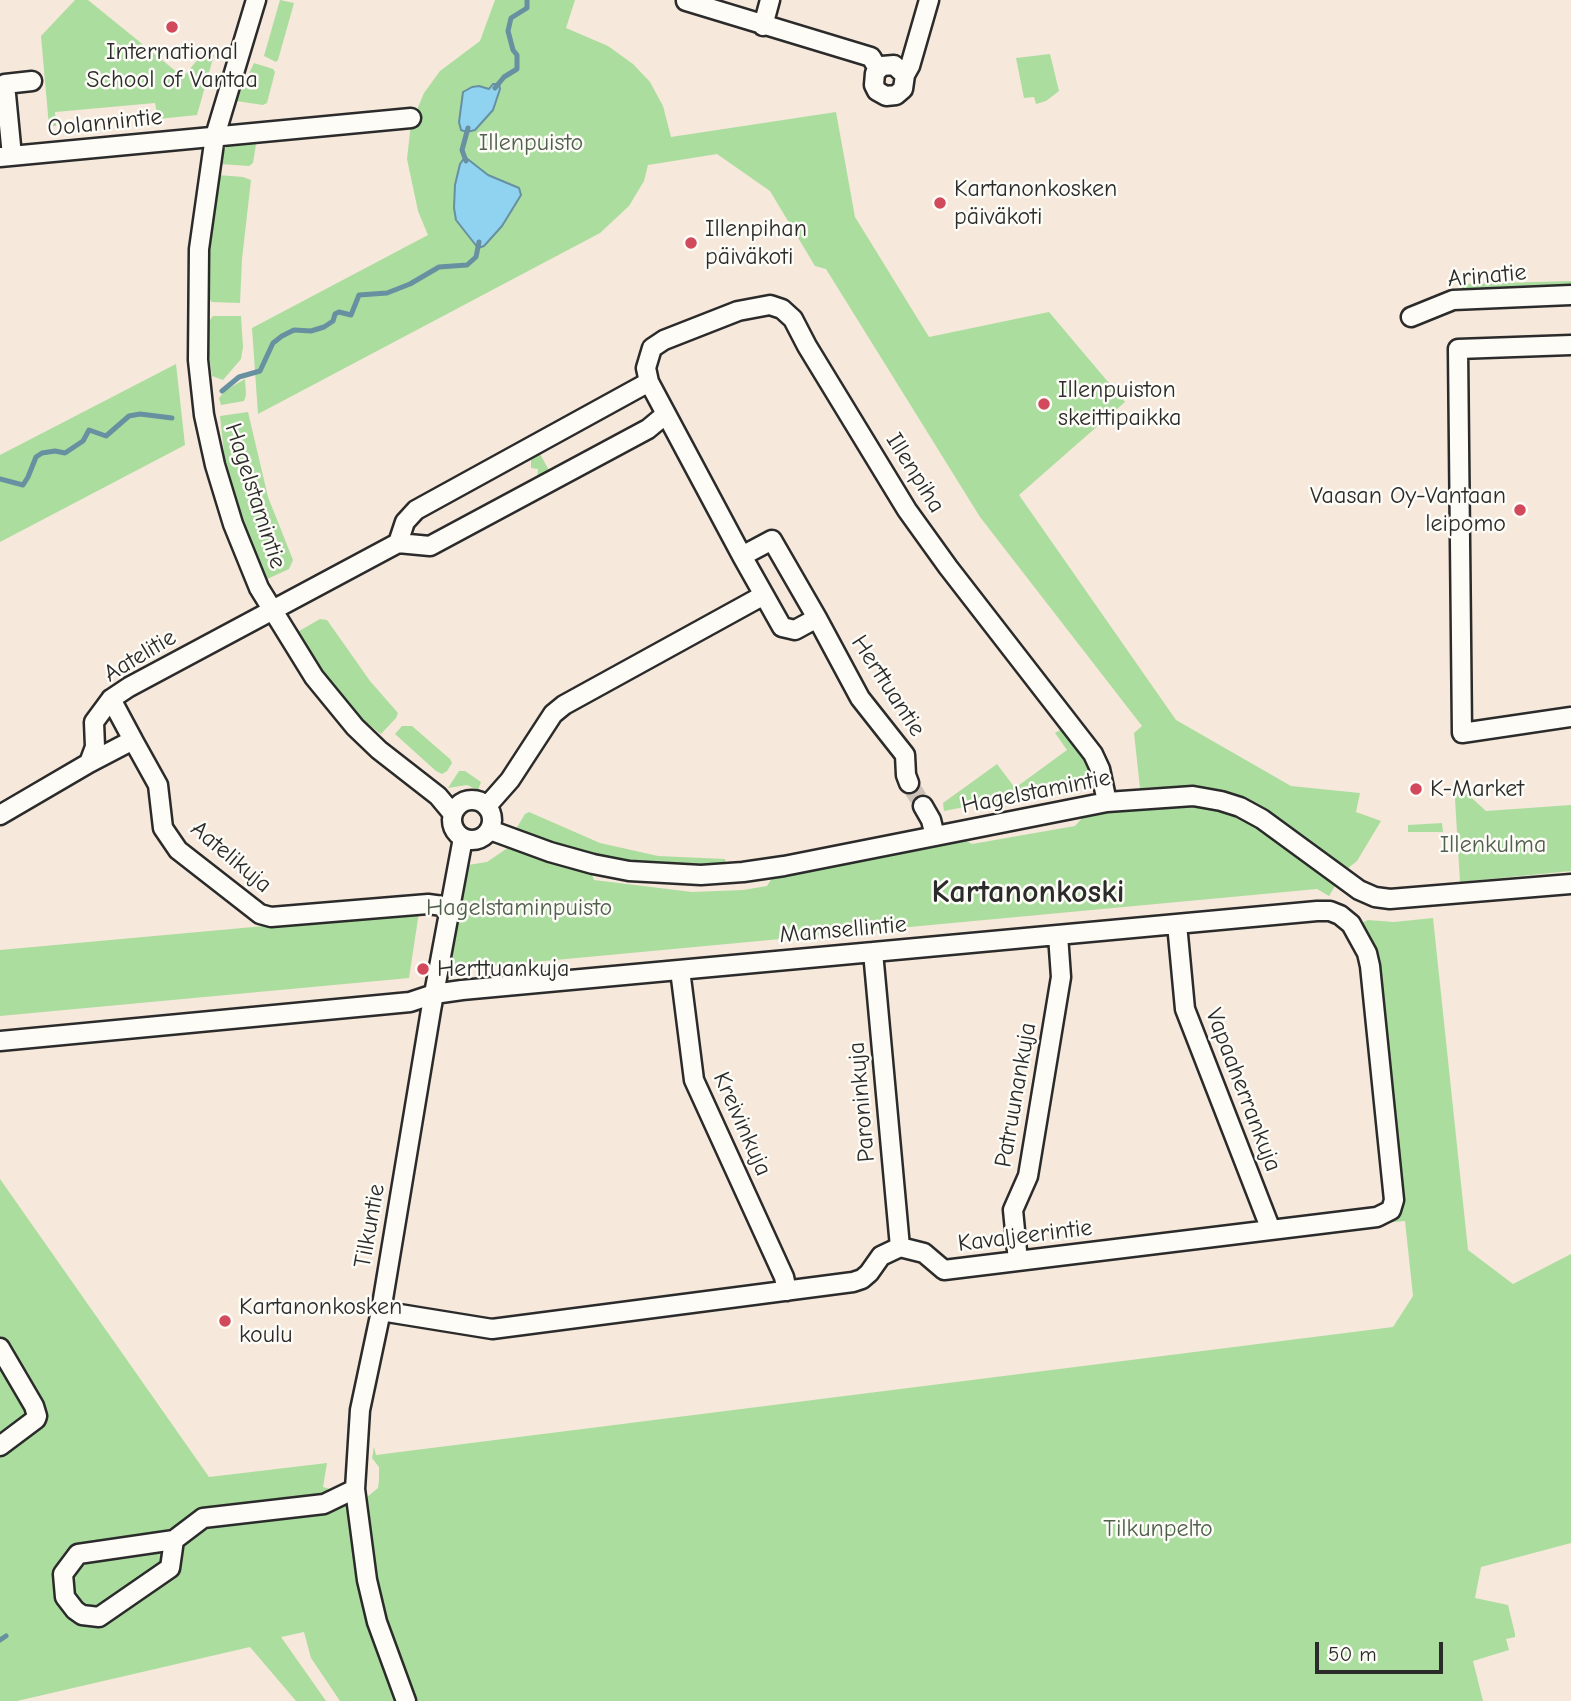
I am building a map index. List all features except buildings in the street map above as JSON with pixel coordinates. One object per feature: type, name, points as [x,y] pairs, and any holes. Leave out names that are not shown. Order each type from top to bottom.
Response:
[{"type":"street","name":"Hagelstamintie","points":[[256,0],[215,136],[199,248],[198,360],[204,415],[215,465],[233,524],[259,588],[314,677],[355,727],[379,750],[438,796],[453,814]]},
{"type":"street","points":[[763,26],[771,0]]},
{"type":"street","points":[[905,75],[894,65],[887,65],[878,69],[874,85],[877,91],[886,96],[892,97],[901,92],[929,0]]},
{"type":"street","points":[[686,1],[871,57],[878,69]]},
{"type":"street","points":[[6,157],[5,84],[32,81]]},
{"type":"street","name":"Oolannintie","points":[[6,157],[411,118]]},
{"type":"street","name":"Arinatie","points":[[1410,317],[1453,300],[1571,295]]},
{"type":"street","name":"Illenpiha","points":[[649,382],[647,360],[652,348],[664,340],[738,310],[770,305],[782,309],[793,319],[907,510],[1093,754],[1100,769],[1107,802]]},
{"type":"street","points":[[1571,345],[1458,349],[1462,733],[1571,716]]},
{"type":"street","points":[[398,543],[405,522],[416,510],[649,382],[782,627],[795,630],[817,618]]},
{"type":"street","points":[[271,610],[398,543],[430,546],[648,429],[666,414]]},
{"type":"street","name":"Herttuantie","points":[[743,556],[772,540],[860,698],[905,755],[909,783]]},
{"type":"street","points":[[487,806],[510,780],[553,713],[764,595]]},
{"type":"street","name":"Aatelitie","points":[[89,763],[95,747],[94,722],[111,699],[271,610]]},
{"type":"street","name":"Aatelikuja","points":[[111,699],[158,785],[163,828],[178,850],[260,914],[271,917],[428,904],[450,907]]},
{"type":"street","points":[[0,815],[133,740]]},
{"type":"street","name":"Hagelstamintie","points":[[490,830],[593,864],[629,871],[701,875],[775,868],[1107,802],[1193,796],[1240,807],[1262,819],[1359,890],[1375,897],[1390,899],[1571,884]]},
{"type":"street","points":[[468,800],[475,800],[487,806],[493,818],[486,835],[475,841],[463,838],[454,830],[453,814],[456,807],[468,800]]},
{"type":"street","points":[[923,806],[931,820],[935,836]]},
{"type":"street","name":"Tilkuntie","points":[[406,1701],[377,1622],[367,1580],[355,1489],[360,1410],[381,1311],[463,838]]},
{"type":"street","points":[[1340,915],[1359,890]]},
{"type":"street","name":"Mamsellintie","points":[[0,1041],[410,1002],[434,994],[680,970],[1318,911],[1340,915]]},
{"type":"street","name":"Kavaljeerintie","points":[[900,1247],[924,1253],[944,1270],[1377,1217],[1391,1210],[1394,1191],[1370,966],[1360,938],[1351,924],[1340,915]]},
{"type":"street","name":"Vapaaherrankuja","points":[[1177,924],[1185,1009],[1271,1230]]},
{"type":"street","name":"Patruunankuja","points":[[1018,1261],[1013,1210],[1028,1176],[1061,977],[1058,935]]},
{"type":"street","name":"Paroninkuja","points":[[873,952],[900,1247]]},
{"type":"street","name":"Kreivinkuja","points":[[680,970],[694,1080],[784,1277],[787,1291]]},
{"type":"street","points":[[381,1311],[492,1329],[862,1279],[881,1256],[900,1247]]},
{"type":"street","points":[[0,1348],[34,1406],[37,1416],[0,1446]]},
{"type":"street","points":[[174,1540],[170,1568],[99,1617],[82,1615],[65,1597],[63,1574],[78,1554],[174,1540],[202,1518],[324,1504],[355,1489]]},
{"type":"green space","points":[[75,0],[88,0],[183,77],[205,51],[214,55],[197,115],[158,119],[155,103],[55,112],[56,126],[49,126],[41,36]]},
{"type":"green space","points":[[280,0],[294,3],[276,62],[264,56]]},
{"type":"green space","name":"Illenpuisto","points":[[495,0],[575,0],[566,28],[608,46],[633,64],[650,82],[663,106],[671,137],[836,112],[855,217],[929,337],[1049,312],[1125,402],[1019,495],[1176,720],[1291,786],[1360,793],[1356,812],[1381,821],[1357,861],[1347,869],[1255,805],[1218,790],[1140,788],[1134,733],[1142,726],[980,517],[826,269],[815,266],[770,191],[717,154],[648,165],[644,181],[629,206],[600,233],[258,414],[252,328],[428,235],[418,211],[407,159],[411,124],[424,93],[440,71],[480,41]]},
{"type":"green space","points":[[1050,54],[1059,91],[1046,101],[1036,104],[1034,97],[1024,98],[1016,58]]},
{"type":"green space","points":[[254,63],[275,72],[267,103],[263,105],[236,101]]},
{"type":"green space","points":[[257,138],[253,163],[249,166],[220,164],[223,152],[230,142]]},
{"type":"green space","points":[[218,175],[251,180],[240,303],[212,302],[205,295],[208,239]]},
{"type":"green space","points":[[1571,281],[1571,288],[1461,289],[1464,284]]},
{"type":"green space","points":[[213,316],[241,316],[241,359],[223,380],[212,376],[206,325]]},
{"type":"green space","points":[[176,364],[185,445],[0,542],[0,455]]},
{"type":"green space","points":[[245,379],[244,401],[221,405],[219,398],[226,390]]},
{"type":"green space","points":[[248,412],[268,497],[293,560],[289,569],[265,580],[253,555],[231,490],[220,416]]},
{"type":"green space","points":[[539,452],[551,474],[537,481],[538,469],[531,468],[531,455]]},
{"type":"green space","points":[[320,619],[327,620],[370,681],[398,713],[381,734],[356,715],[342,700],[294,634]]},
{"type":"green space","points":[[402,726],[412,726],[450,759],[452,763],[447,771],[442,774],[436,771],[395,734]]},
{"type":"green space","points":[[1062,729],[1067,731],[1091,769],[1092,782],[944,811],[943,803],[997,764],[1015,788],[1067,750],[1055,733]]},
{"type":"green space","points":[[459,771],[465,771],[481,782],[478,790],[467,785],[448,788]]},
{"type":"green space","name":"Illenkulma","points":[[1454,782],[1486,811],[1571,805],[1571,871],[1460,882]]},
{"type":"green space","name":"Hagelstaminpuisto","points":[[1179,803],[1213,806],[1244,818],[1335,886],[1329,896],[1317,889],[448,970],[468,865],[487,862],[509,847],[590,870],[594,880],[692,892],[743,890],[767,886],[774,875],[963,839],[972,844],[1075,826],[1084,816],[1106,811]]},
{"type":"green space","points":[[529,812],[600,843],[658,856],[725,859],[726,865],[628,861],[563,847],[516,829]]},
{"type":"green space","points":[[1442,823],[1443,832],[1408,832],[1408,825]]},
{"type":"green space","points":[[419,912],[409,978],[0,1016],[0,950]]},
{"type":"green space","name":"Tilkunpelto","points":[[1433,918],[1468,1250],[1513,1284],[1571,1254],[1571,1543],[1481,1567],[1475,1598],[1508,1605],[1515,1634],[1515,1637],[1506,1639],[1509,1650],[1473,1661],[1483,1701],[416,1701],[382,1606],[370,1548],[367,1497],[378,1488],[379,1481],[379,1467],[372,1458],[374,1447],[376,1455],[1393,1327],[1413,1296],[1405,1221],[1384,1223],[1392,1219],[1359,924],[1368,920],[1394,922]]},
{"type":"green space","points":[[0,1179],[209,1477],[327,1463],[323,1487],[340,1492],[348,1499],[360,1581],[372,1635],[398,1701],[340,1701],[311,1658],[304,1632],[281,1637],[326,1701],[296,1701],[250,1647],[17,1701],[0,1701]]},
{"type":"water","points":[[493,84],[499,84],[500,89],[493,110],[475,130],[461,130],[459,122],[463,92],[479,86],[489,89]]},
{"type":"water","points":[[465,157],[488,175],[519,188],[521,195],[502,226],[484,246],[478,248],[456,220],[454,208],[455,185],[460,164]]},
{"type":"waterway","points":[[495,88],[504,77],[517,69],[517,55],[508,31],[511,18],[527,8],[527,0]]},
{"type":"waterway","points":[[466,161],[462,150],[468,128]]},
{"type":"waterway","points":[[222,391],[239,377],[260,371],[273,343],[282,336],[294,330],[311,331],[324,327],[333,321],[335,314],[339,312],[351,315],[359,295],[387,293],[410,284],[439,267],[467,265],[476,257],[479,242]]},
{"type":"waterway","points":[[0,479],[23,485],[36,457],[55,451],[65,453],[83,441],[89,430],[106,436],[129,416],[140,414],[172,418]]},
{"type":"waterway","points":[[0,1640],[6,1636]]},
{"type":"tunnel","points":[[909,783],[923,806]]},
{"type":"place","name":"International School of Vantaa","points":[[172,27]]},
{"type":"place","name":"Kartanonkosken päiväkoti","points":[[940,203]]},
{"type":"place","name":"Illenpihan päiväkoti","points":[[691,243]]},
{"type":"place","name":"Illenpuiston skeittipaikka","points":[[1044,404]]},
{"type":"place","name":"Vaasan Oy-Vantaan leipomo","points":[[1520,510]]},
{"type":"place","name":"K-Market","points":[[1416,789]]},
{"type":"place","name":"Herttuankuja","points":[[423,969]]},
{"type":"place","name":"Kartanonkosken koulu","points":[[225,1321]]},
{"type":"district","name":"Kartanonkoski","points":[[1028,893]]}]
